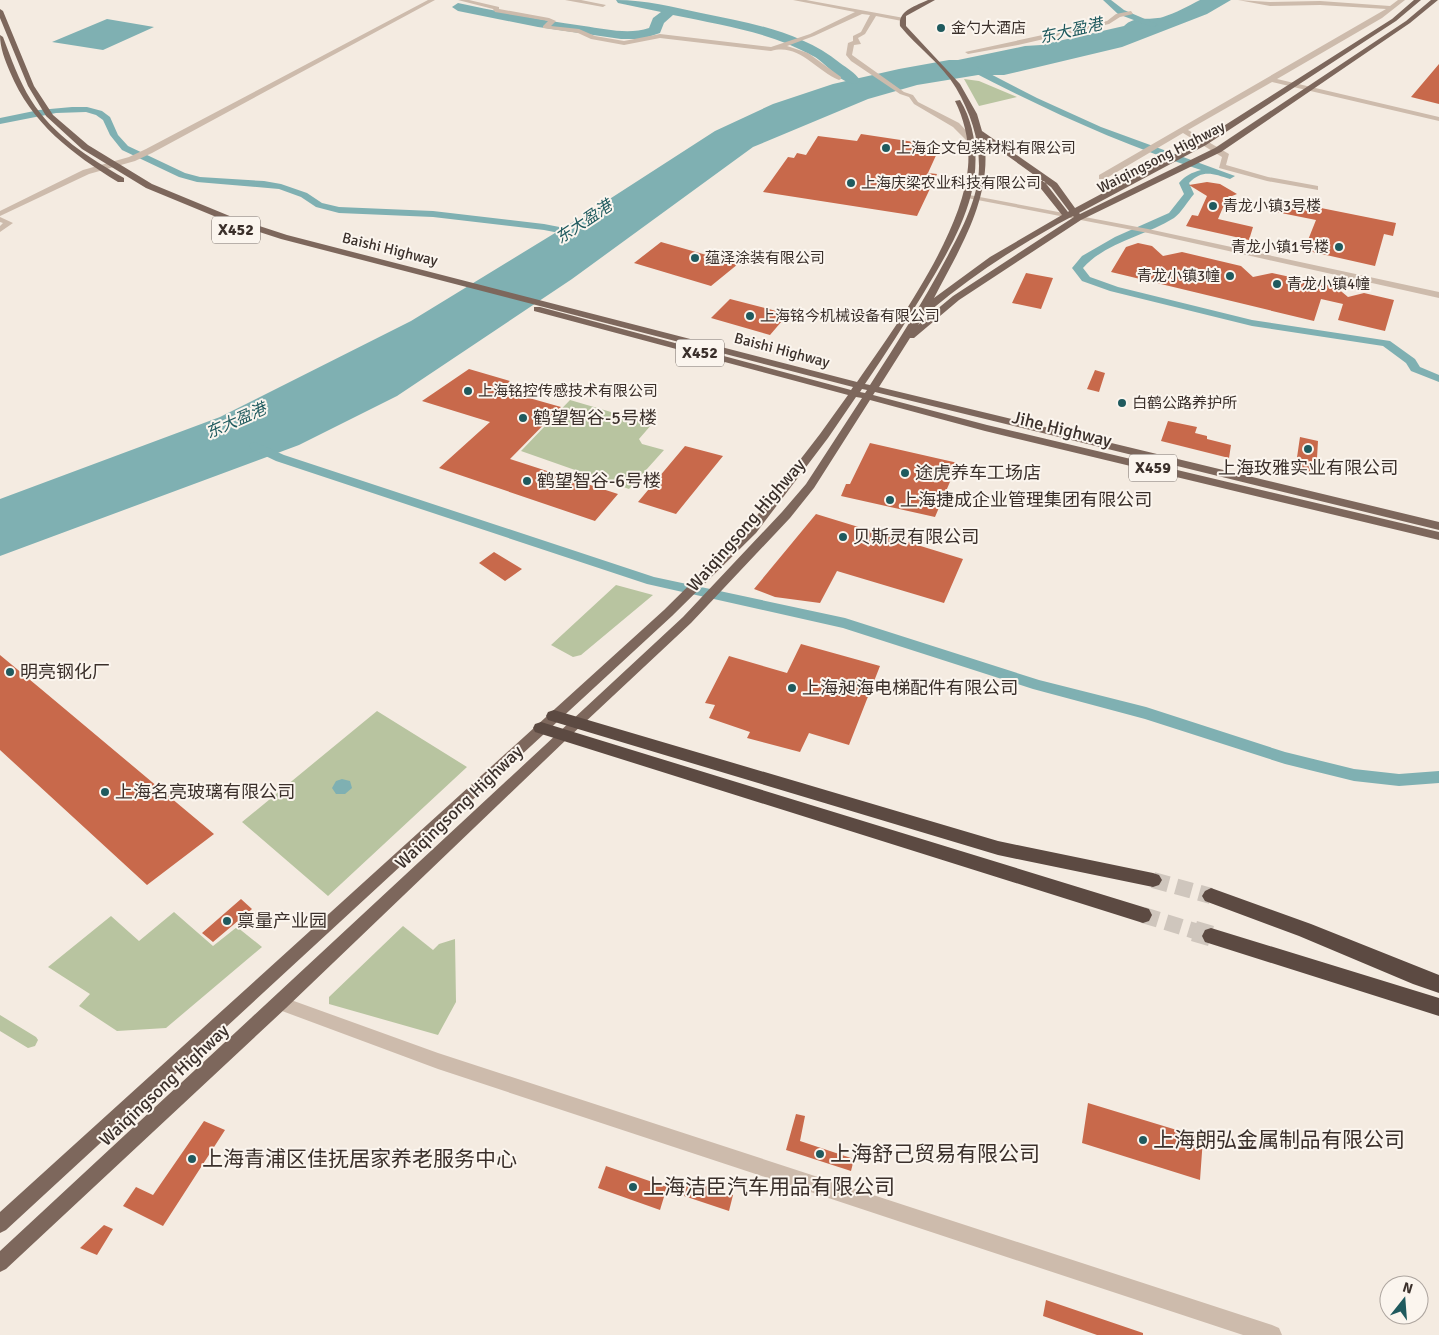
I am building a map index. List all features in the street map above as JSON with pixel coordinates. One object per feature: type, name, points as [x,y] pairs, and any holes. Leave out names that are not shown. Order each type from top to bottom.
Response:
[{"type":"highway","points":[[554,716],[998,848],[1153,880]]},
{"type":"highway","points":[[541,728],[1143,915]]},
{"type":"highway","points":[[1211,896],[1305,930],[1420,978],[1439,984]]},
{"type":"highway","points":[[1210,936],[1439,1007]]},
{"type":"main road","points":[[898,18],[903,11],[923,0]]},
{"type":"main road","points":[[898,18],[932,0]]},
{"type":"main road","name":"Waiqingsong Highway","points":[[888,344],[944,294],[1025,237],[1202,143],[1394,20],[1418,0]]},
{"type":"main road","name":"Waiqingsong Highway","points":[[903,344],[956,298],[1078,218],[1218,150],[1408,22],[1436,0]]},
{"type":"main road","name":"Baishi Highway","points":[[0,11],[31,86],[50,116],[85,147],[149,186],[238,222],[294,240],[460,285],[548,312],[855,390]]},
{"type":"main road","name":"Waiqingsong Highway","points":[[0,1263],[280,1003],[562,735],[687,620],[719,588],[810,486],[920,315],[966,229],[977,198],[983,168],[980,136],[973,114],[934,56],[903,26],[898,18]]},
{"type":"main road","name":"Waiqingsong Highway","points":[[0,1224],[701,582],[752,530],[824,436],[888,344],[936,264],[955,228],[967,196],[972,167],[970,135],[954,85],[896,26],[898,18]]},
{"type":"main road","points":[[0,37],[17,79],[32,107],[62,140],[100,168],[164,202]]},
{"type":"main road","points":[[970,135],[980,136],[1028,164],[1054,185],[1069,213]]},
{"type":"main road","name":"Baishi Highway","points":[[190,213],[266,239],[558,306],[855,390]]},
{"type":"main road","name":"Jihe Highway","points":[[855,390],[1439,526]]},
{"type":"main road","name":"Jihe Highway","points":[[870,393],[985,428],[1439,536]]},
{"type":"street","points":[[0,214],[86,172],[132,159],[149,151],[432,0]]},
{"type":"street","points":[[461,0],[497,8],[495,10],[539,19],[549,19],[553,22],[548,25],[579,31],[593,38],[624,43],[660,36],[762,49],[784,45],[861,12]]},
{"type":"street","points":[[568,0],[603,5]]},
{"type":"street","points":[[796,0],[898,18]]},
{"type":"street","points":[[1241,0],[1270,4],[1320,3],[1390,9]]},
{"type":"street","points":[[1102,177],[1380,16],[1402,0]]},
{"type":"street","points":[[968,52],[1018,43],[1109,22],[1118,15],[1131,13]]},
{"type":"street","points":[[874,14],[863,33],[855,37],[855,40],[859,43],[851,43],[848,50],[853,60],[902,93],[911,96],[916,103],[943,117],[970,135]]},
{"type":"street","points":[[784,45],[806,54],[839,78]]},
{"type":"street","points":[[1271,80],[1439,119]]},
{"type":"street","points":[[1183,130],[1226,156],[1222,166],[1267,179],[1315,188]]},
{"type":"street","points":[[967,196],[1069,213],[1078,218],[1148,231],[1439,294]]},
{"type":"street","points":[[0,219],[9,223],[0,230]]},
{"type":"street","points":[[280,1003],[438,1061],[1272,1335]]},
{"type":"green space","points":[[964,79],[979,81],[1017,97],[979,106]]},
{"type":"green space","points":[[570,400],[652,424],[639,439],[642,444],[664,450],[629,489],[521,451]]},
{"type":"green space","points":[[616,585],[653,595],[581,655],[573,657],[551,645]]},
{"type":"green space","points":[[377,711],[467,767],[328,896],[242,822]]},
{"type":"green space","points":[[174,912],[213,946],[237,927],[262,947],[166,1028],[117,1031],[79,1006],[90,994],[48,967],[111,916],[139,941]]},
{"type":"green space","points":[[403,926],[433,950],[439,944],[455,939],[456,1002],[438,1035],[329,1004],[329,997]]},
{"type":"green space","points":[[0,1015],[36,1037],[38,1040],[35,1046],[28,1048],[0,1031]]},
{"type":"water","name":"东大盈港","points":[[1200,0],[1231,0],[1207,14],[1122,47],[1004,75],[978,75],[917,85],[868,99],[753,147],[572,279],[397,396],[299,445],[0,556],[0,499],[220,417],[411,321],[591,211],[715,131],[773,104],[833,84],[899,69],[958,60],[1025,46],[1041,45],[1124,26],[1137,19],[1163,17]]},
{"type":"water","points":[[107,19],[154,27],[103,50],[52,42]]},
{"type":"water","points":[[342,779],[350,781],[352,788],[345,794],[336,794],[332,788],[336,781]]},
{"type":"building","points":[[1439,64],[1439,104],[1411,97]]},
{"type":"building","name":"上海庆梁农业科技有限公司","points":[[861,134],[914,142],[920,144],[918,149],[938,151],[928,173],[937,174],[917,216],[763,192],[788,157],[794,158],[797,153],[806,155],[818,136],[857,141]]},
{"type":"building","name":"青龙小镇3号楼","points":[[1207,182],[1220,184],[1237,194],[1227,198],[1218,219],[1253,227],[1249,240],[1186,226],[1192,215],[1198,216],[1207,196],[1189,185]]},
{"type":"building","points":[[1281,200],[1396,223],[1393,236],[1384,234],[1375,266],[1304,250],[1316,220],[1276,212]]},
{"type":"building","points":[[661,242],[738,264],[711,286],[634,263]]},
{"type":"building","points":[[1138,243],[1152,246],[1163,256],[1182,252],[1241,266],[1253,277],[1272,273],[1336,287],[1348,297],[1364,293],[1394,300],[1385,331],[1338,320],[1343,304],[1321,299],[1314,321],[1111,272],[1126,247]]},
{"type":"building","points":[[1026,273],[1053,278],[1041,309],[1012,303]]},
{"type":"building","name":"上海铭今机械设备有限公司","points":[[730,299],[788,314],[770,335],[711,318]]},
{"type":"building","points":[[469,369],[510,381],[501,390],[561,407],[510,459],[618,494],[595,521],[439,468],[490,422],[422,401]]},
{"type":"building","points":[[1095,370],[1105,373],[1099,392],[1087,389]]},
{"type":"building","points":[[1168,421],[1197,427],[1195,433],[1207,436],[1207,439],[1231,445],[1229,458],[1161,441]]},
{"type":"building","name":"上海玫雅实业有限公司","points":[[1300,437],[1318,441],[1316,475],[1295,471]]},
{"type":"building","name":"途虎养车工场店","points":[[870,443],[958,463],[935,517],[841,496],[846,484],[850,484]]},
{"type":"building","points":[[685,446],[723,456],[676,514],[638,502]]},
{"type":"building","name":"贝斯灵有限公司","points":[[816,514],[963,559],[944,603],[837,571],[820,603],[775,597],[754,589]]},
{"type":"building","points":[[494,552],[522,569],[505,581],[479,563]]},
{"type":"building","name":"上海昶海电梯配件有限公司","points":[[801,644],[880,666],[849,745],[809,733],[800,752],[747,738],[750,732],[709,718],[715,705],[705,703],[729,656],[787,673]]},
{"type":"building","name":"上海名亮玻璃有限公司","points":[[0,655],[214,834],[147,885],[0,750]]},
{"type":"building","name":"禀量产业园","points":[[241,899],[252,909],[213,942],[202,933]]},
{"type":"building","name":"上海朗弘金属制品有限公司","points":[[1088,1103],[1203,1138],[1200,1180],[1082,1143]]},
{"type":"building","name":"上海舒己贸易有限公司","points":[[796,1114],[805,1116],[800,1141],[854,1159],[851,1171],[786,1150]]},
{"type":"building","name":"上海青浦区佳抚居家养老服务中心","points":[[204,1121],[225,1130],[163,1226],[123,1206],[136,1187],[153,1195]]},
{"type":"building","name":"上海洁臣汽车用品有限公司","points":[[606,1166],[667,1187],[660,1210],[598,1188]]},
{"type":"building","points":[[688,1180],[733,1195],[729,1211],[684,1196]]},
{"type":"building","points":[[104,1225],[113,1229],[97,1255],[80,1248]]},
{"type":"building","points":[[1046,1300],[1143,1333],[1143,1335],[1097,1335],[1043,1316]]},
{"type":"waterway","points":[[622,0],[671,10]]},
{"type":"waterway","points":[[1107,0],[1121,12],[1155,25]]},
{"type":"waterway","points":[[458,7],[538,23],[621,35],[642,35],[655,30],[658,21],[671,10]]},
{"type":"waterway","points":[[671,10],[756,28],[782,36],[820,54],[853,80]]},
{"type":"waterway","points":[[972,68],[1034,100],[1098,129],[1230,176]]},
{"type":"waterway","name":"东大盈港","points":[[0,121],[56,110],[87,110],[99,113],[107,119],[110,129],[125,148],[182,175],[200,180],[264,184],[281,187],[304,195],[319,205],[339,210],[433,214],[544,227],[580,234]]},
{"type":"waterway","points":[[1209,170],[1191,176],[1184,183],[1189,194],[1172,215],[1119,239],[1086,258],[1077,268],[1086,279],[1114,289],[1252,323],[1386,343],[1411,361],[1415,369],[1439,379]]},
{"type":"waterway","points":[[255,446],[280,458],[652,581],[845,623],[1038,685],[1146,713],[1285,758],[1354,775],[1399,780],[1439,777]]},
{"type":"tunnel","points":[[1153,880],[1211,896]]},
{"type":"tunnel","points":[[1143,915],[1198,932]]},
{"type":"tunnel","points":[[1194,931],[1211,936]]},
{"type":"place","name":"金勺大酒店","points":[[941,28]]},
{"type":"place","name":"上海企文包装材料有限公司","points":[[886,148]]},
{"type":"place","name":"上海庆梁农业科技有限公司","points":[[851,183]]},
{"type":"place","name":"青龙小镇3号楼","points":[[1213,206]]},
{"type":"place","name":"青龙小镇1号楼","points":[[1339,247]]},
{"type":"place","name":"蕴泽涂装有限公司","points":[[695,258]]},
{"type":"place","name":"青龙小镇3幢","points":[[1230,276]]},
{"type":"place","name":"青龙小镇4幢","points":[[1277,284]]},
{"type":"place","name":"上海铭今机械设备有限公司","points":[[750,316]]},
{"type":"place","name":"上海铭控传感技术有限公司","points":[[468,391]]},
{"type":"place","name":"白鹤公路养护所","points":[[1122,403]]},
{"type":"place","name":"鹤望智谷-5号楼","points":[[523,418]]},
{"type":"place","name":"上海玫雅实业有限公司","points":[[1308,449]]},
{"type":"place","name":"途虎养车工场店","points":[[905,473]]},
{"type":"place","name":"鹤望智谷-6号楼","points":[[527,481]]},
{"type":"place","name":"上海捷成企业管理集团有限公司","points":[[890,500]]},
{"type":"place","name":"贝斯灵有限公司","points":[[843,537]]},
{"type":"place","name":"明亮钢化厂","points":[[10,672]]},
{"type":"place","name":"上海昶海电梯配件有限公司","points":[[792,688]]},
{"type":"place","name":"上海名亮玻璃有限公司","points":[[105,792]]},
{"type":"place","name":"禀量产业园","points":[[227,921]]},
{"type":"place","name":"上海朗弘金属制品有限公司","points":[[1143,1140]]},
{"type":"place","name":"上海舒己贸易有限公司","points":[[820,1154]]},
{"type":"place","name":"上海青浦区佳抚居家养老服务中心","points":[[192,1159]]},
{"type":"place","name":"上海洁臣汽车用品有限公司","points":[[633,1187]]}]
